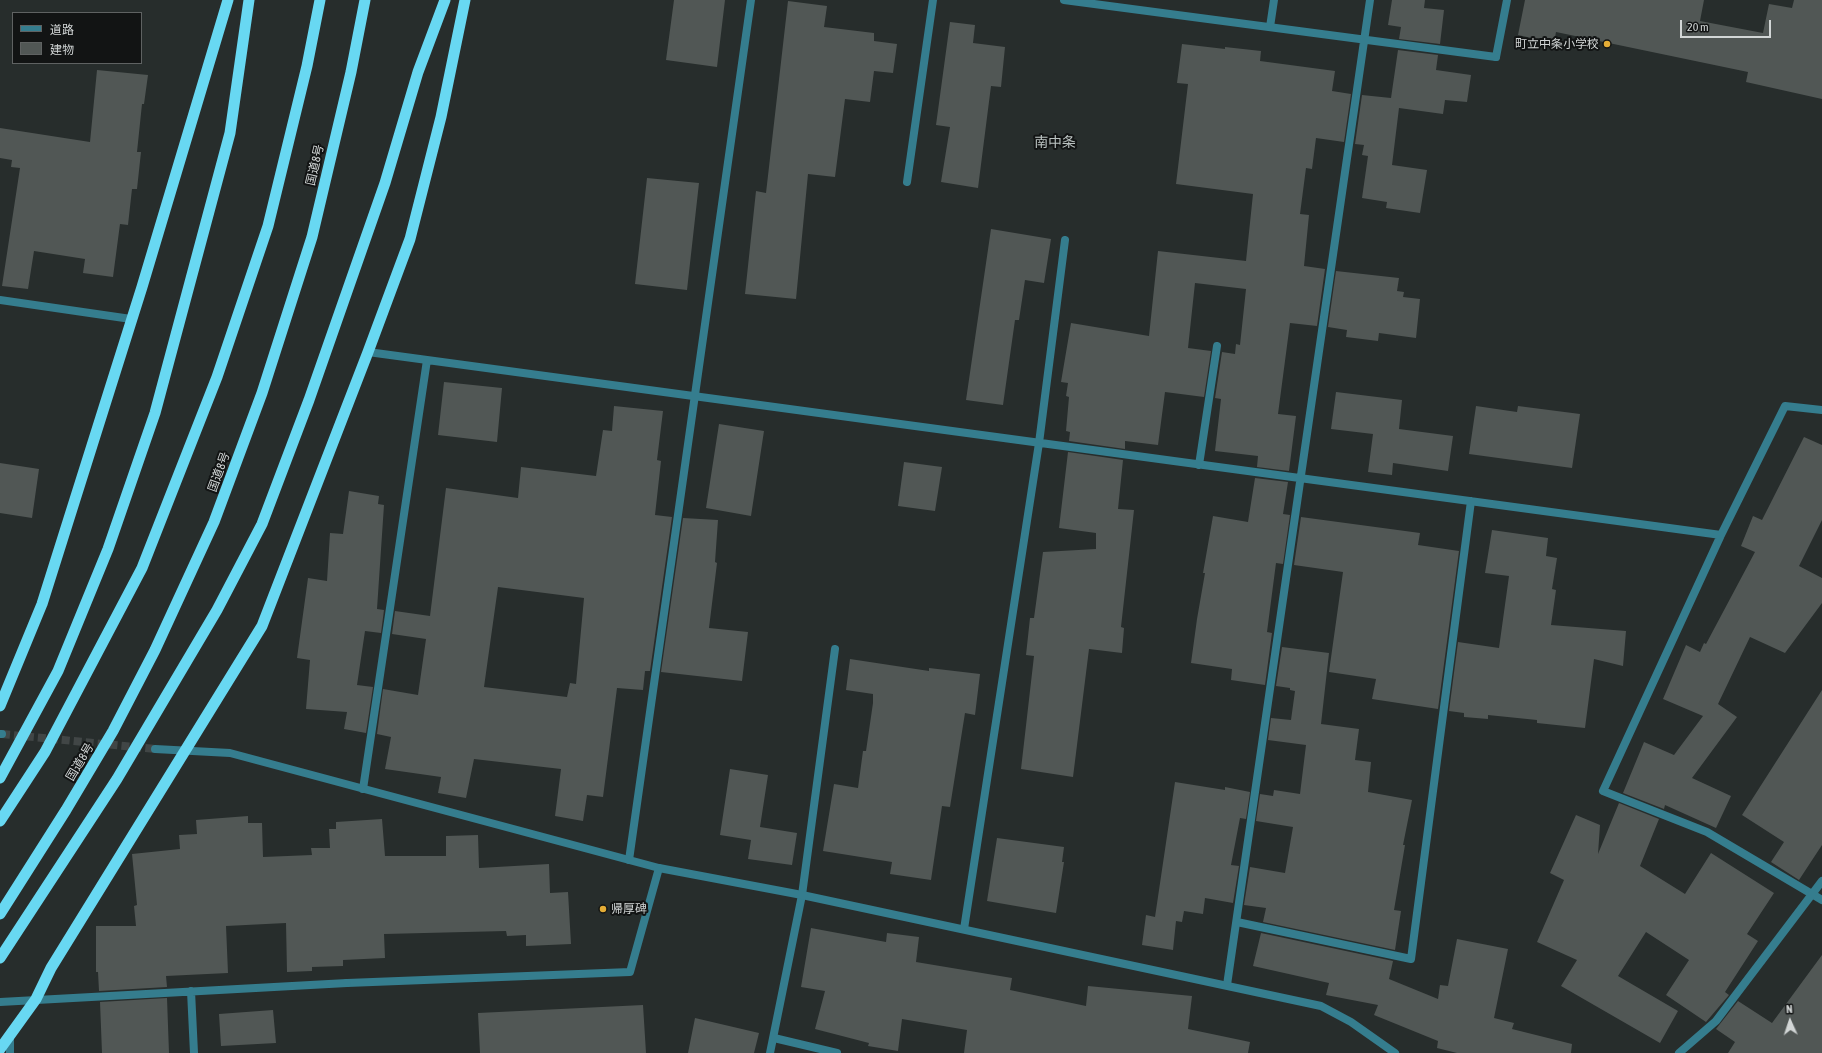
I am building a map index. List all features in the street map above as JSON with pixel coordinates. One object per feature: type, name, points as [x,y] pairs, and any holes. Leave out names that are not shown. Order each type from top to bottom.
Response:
[{"type":"highway","points":[[0,706],[42,604],[142,287],[228,0]]},
{"type":"highway","points":[[0,778],[58,671],[108,549],[155,413],[230,133],[249,0]]},
{"type":"highway","points":[[0,821],[45,752],[142,568],[217,377],[268,226],[307,66],[320,0]]},
{"type":"highway","name":"国道8号","points":[[0,914],[66,810],[113,731],[155,650],[214,522],[262,393],[312,237],[351,72],[365,0]]},
{"type":"highway","points":[[0,958],[117,779],[217,610],[262,524],[309,400],[385,183],[418,72],[445,0]]},
{"type":"highway","points":[[0,1049],[36,999],[51,968],[186,752],[262,626],[410,239],[440,117],[465,0]]},
{"type":"street","points":[[628,860],[696,396],[751,0]]},
{"type":"street","points":[[907,182],[933,0]]},
{"type":"street","points":[[1064,0],[1496,57],[1507,0]]},
{"type":"street","points":[[1270,27],[1274,0]]},
{"type":"street","points":[[1227,985],[1370,0]]},
{"type":"street","points":[[964,929],[1039,443],[1065,240]]},
{"type":"street","points":[[0,300],[131,319]]},
{"type":"street","points":[[1199,465],[1217,346]]},
{"type":"street","points":[[368,352],[1721,535]]},
{"type":"street","points":[[363,789],[427,360]]},
{"type":"street","points":[[1822,410],[1785,406],[1721,535],[1603,791],[1707,832],[1822,900]]},
{"type":"street","points":[[1237,922],[1411,959],[1471,502]]},
{"type":"street","points":[[770,1053],[802,895],[835,649]]},
{"type":"street","points":[[155,749],[186,752],[230,753],[659,868],[802,895],[1321,1006],[1351,1022],[1395,1053]]},
{"type":"street","points":[[0,1002],[347,983],[630,972],[659,868]]},
{"type":"street","points":[[1680,1053],[1716,1020],[1822,881]]},
{"type":"street","points":[[191,991],[194,1053]]},
{"type":"street","points":[[10,1036],[10,1053]]},
{"type":"street","points":[[774,1038],[837,1053]]},
{"type":"building","points":[[674,0],[725,0],[717,67],[666,60]]},
{"type":"building","points":[[1392,0],[1425,0],[1424,8],[1444,10],[1440,44],[1399,39],[1401,27],[1388,25]]},
{"type":"building","points":[[1525,0],[1704,0],[1700,21],[1763,33],[1769,4],[1792,8],[1794,0],[1822,0],[1822,99],[1746,82],[1748,72],[1556,32],[1554,43],[1518,35]]},
{"type":"building","points":[[788,1],[827,6],[824,27],[874,33],[874,41],[897,44],[893,73],[874,71],[870,102],[845,99],[835,177],[808,174],[796,299],[745,294],[756,191],[766,193]]},
{"type":"building","points":[[950,22],[975,25],[973,43],[1005,47],[1001,87],[991,86],[978,188],[941,182],[950,127],[936,125]]},
{"type":"building","points":[[1182,44],[1261,51],[1260,61],[1335,71],[1332,91],[1351,94],[1344,142],[1316,138],[1312,169],[1306,168],[1300,214],[1309,215],[1304,266],[1325,269],[1317,326],[1290,323],[1278,414],[1296,416],[1289,471],[1257,467],[1258,456],[1215,451],[1221,399],[1215,398],[1222,352],[1235,354],[1236,344],[1240,345],[1246,289],[1195,283],[1188,348],[1211,351],[1204,397],[1165,392],[1158,445],[1125,441],[1125,449],[1069,441],[1070,432],[1066,431],[1069,397],[1066,396],[1068,383],[1061,382],[1071,323],[1149,336],[1158,251],[1246,261],[1253,194],[1176,184],[1188,84],[1177,83]]},
{"type":"building","points":[[1398,50],[1438,55],[1436,70],[1471,75],[1467,102],[1445,100],[1443,114],[1399,108],[1392,165],[1427,170],[1420,213],[1386,208],[1387,202],[1362,198],[1368,156],[1362,155],[1364,145],[1355,144],[1362,95],[1391,98]]},
{"type":"building","points":[[97,70],[148,75],[144,104],[142,104],[137,152],[141,152],[137,189],[132,189],[128,225],[120,224],[113,277],[83,273],[85,259],[34,251],[28,289],[2,286],[20,168],[11,167],[12,160],[0,158],[0,128],[90,142]]},
{"type":"building","points":[[647,178],[699,183],[687,290],[635,284]]},
{"type":"building","points":[[991,229],[1051,239],[1044,283],[1025,280],[1019,320],[1015,320],[1003,405],[966,400]]},
{"type":"building","points":[[1336,271],[1399,278],[1397,291],[1404,292],[1403,297],[1420,299],[1416,338],[1379,333],[1378,341],[1346,337],[1347,330],[1328,327]]},
{"type":"building","points":[[444,382],[502,388],[497,442],[438,435]]},
{"type":"building","points":[[1336,392],[1402,400],[1399,429],[1453,436],[1448,471],[1393,463],[1392,475],[1368,472],[1373,434],[1331,429]]},
{"type":"building","points":[[614,406],[663,411],[657,460],[661,461],[655,515],[672,517],[650,671],[645,671],[643,690],[617,688],[603,797],[587,795],[583,821],[555,816],[561,769],[474,759],[466,798],[438,793],[441,777],[385,769],[391,737],[377,734],[383,689],[418,695],[426,639],[392,634],[395,611],[430,616],[446,488],[518,498],[521,467],[596,476],[603,430],[612,431]],"holes":[[[498,587],[584,598],[576,684],[570,683],[567,697],[484,687]]]},
{"type":"building","points":[[1476,406],[1517,412],[1518,406],[1580,414],[1572,468],[1469,454]]},
{"type":"building","points":[[719,424],[764,431],[751,516],[706,508]]},
{"type":"building","points":[[1804,437],[1822,445],[1822,520],[1799,566],[1822,578],[1822,603],[1785,653],[1750,637],[1718,704],[1737,717],[1692,778],[1731,796],[1716,828],[1665,805],[1664,809],[1623,793],[1644,742],[1674,755],[1703,716],[1663,699],[1686,645],[1700,652],[1704,643],[1706,644],[1755,552],[1741,546],[1753,516],[1762,520]]},
{"type":"building","points":[[1068,452],[1123,460],[1118,509],[1134,510],[1121,627],[1124,628],[1122,653],[1089,649],[1073,777],[1021,769],[1034,656],[1026,655],[1030,618],[1034,618],[1043,552],[1096,549],[1096,533],[1059,528]]},
{"type":"building","points":[[904,462],[942,467],[935,511],[898,506]]},
{"type":"building","points":[[0,463],[39,469],[32,518],[0,513]]},
{"type":"building","points":[[1255,478],[1288,482],[1283,514],[1290,515],[1283,564],[1276,563],[1267,632],[1272,633],[1265,685],[1231,680],[1232,669],[1191,663],[1205,573],[1203,573],[1213,516],[1248,522]]},
{"type":"building","points":[[349,491],[379,496],[378,504],[384,505],[377,609],[384,610],[381,633],[365,631],[357,685],[373,687],[366,733],[344,729],[347,712],[306,709],[310,660],[297,658],[308,578],[327,581],[330,533],[343,534]]},
{"type":"building","points":[[1301,517],[1420,533],[1418,545],[1459,551],[1438,709],[1372,699],[1376,679],[1329,672],[1343,572],[1294,565]]},
{"type":"building","points":[[683,518],[718,520],[715,562],[717,563],[709,628],[748,632],[742,681],[661,672]]},
{"type":"building","points":[[1492,530],[1548,538],[1546,556],[1557,558],[1552,589],[1556,590],[1551,625],[1626,631],[1623,666],[1594,659],[1585,728],[1537,723],[1537,720],[1488,715],[1488,719],[1464,717],[1464,713],[1449,711],[1458,642],[1499,648],[1509,576],[1485,573]]},
{"type":"building","points":[[1282,647],[1329,653],[1321,724],[1359,729],[1355,760],[1371,762],[1368,792],[1412,800],[1403,845],[1405,845],[1394,910],[1401,911],[1395,950],[1263,922],[1266,908],[1244,905],[1250,867],[1285,873],[1293,827],[1256,821],[1260,794],[1273,796],[1274,790],[1300,794],[1306,745],[1268,740],[1271,718],[1291,720],[1295,691],[1290,690],[1290,688],[1276,686]]},
{"type":"building","points":[[850,659],[929,671],[929,668],[980,674],[975,715],[965,713],[950,807],[942,806],[931,880],[890,874],[892,862],[823,851],[834,784],[858,788],[863,751],[866,751],[873,703],[873,694],[846,690]]},
{"type":"building","points":[[1822,690],[1822,845],[1799,880],[1771,862],[1784,842],[1742,815]]},
{"type":"building","points":[[730,769],[768,775],[760,827],[797,833],[792,865],[748,859],[751,840],[720,835]]},
{"type":"building","points":[[1175,782],[1225,790],[1225,787],[1250,792],[1246,819],[1240,818],[1231,865],[1239,866],[1233,903],[1205,898],[1203,914],[1184,911],[1182,922],[1176,921],[1173,950],[1142,945],[1146,915],[1155,917]]},
{"type":"building","points":[[1619,803],[1659,819],[1640,866],[1685,894],[1711,853],[1774,893],[1747,934],[1758,941],[1725,992],[1729,995],[1706,1022],[1666,995],[1689,960],[1646,932],[1618,976],[1678,1011],[1660,1043],[1561,986],[1577,960],[1537,942],[1564,880],[1550,873],[1576,815],[1600,825],[1598,854]]},
{"type":"building","points":[[248,816],[248,823],[262,823],[263,857],[312,855],[311,848],[330,848],[329,829],[336,829],[336,822],[382,819],[385,856],[446,856],[446,836],[478,835],[479,868],[549,864],[550,893],[568,892],[571,944],[526,946],[526,935],[507,936],[506,931],[384,934],[385,958],[343,960],[343,966],[312,967],[312,971],[287,972],[286,923],[226,926],[228,973],[166,976],[167,987],[99,991],[98,972],[96,972],[96,926],[136,926],[134,906],[137,905],[132,854],[180,849],[179,835],[197,834],[196,820]]},
{"type":"building","points":[[997,838],[1064,847],[1062,862],[1064,862],[1056,913],[987,901]]},
{"type":"building","points":[[811,928],[886,942],[887,933],[919,937],[916,962],[1012,978],[1010,990],[1086,1006],[1088,986],[1192,996],[1188,1029],[1250,1042],[1248,1053],[964,1053],[967,1030],[902,1019],[898,1051],[868,1046],[869,1043],[815,1029],[825,991],[801,987]]},
{"type":"building","points":[[1261,933],[1393,961],[1389,979],[1438,999],[1440,985],[1448,986],[1457,939],[1508,949],[1494,1018],[1514,1023],[1512,1029],[1572,1044],[1571,1053],[1457,1053],[1437,1048],[1438,1041],[1374,1015],[1378,1005],[1326,995],[1329,983],[1253,966]]},
{"type":"building","points":[[1822,955],[1822,1053],[1728,1053],[1735,1042],[1716,1029],[1738,1001],[1772,1023]]},
{"type":"building","points":[[167,998],[169,1053],[102,1053],[100,1002]]},
{"type":"building","points":[[643,1005],[646,1053],[480,1053],[478,1013]]},
{"type":"building","points":[[273,1010],[276,1043],[221,1046],[219,1014]]},
{"type":"building","points":[[695,1018],[759,1033],[754,1053],[688,1053]]},
{"type":"tunnel","points":[[2,734],[155,749]]},
{"type":"place","name":"町立中条小学校","points":[[1607,44]]},
{"type":"place","name":"帰厚碑","points":[[603,909]]},
{"type":"district","name":"南中条","points":[[1055,143]]}]
